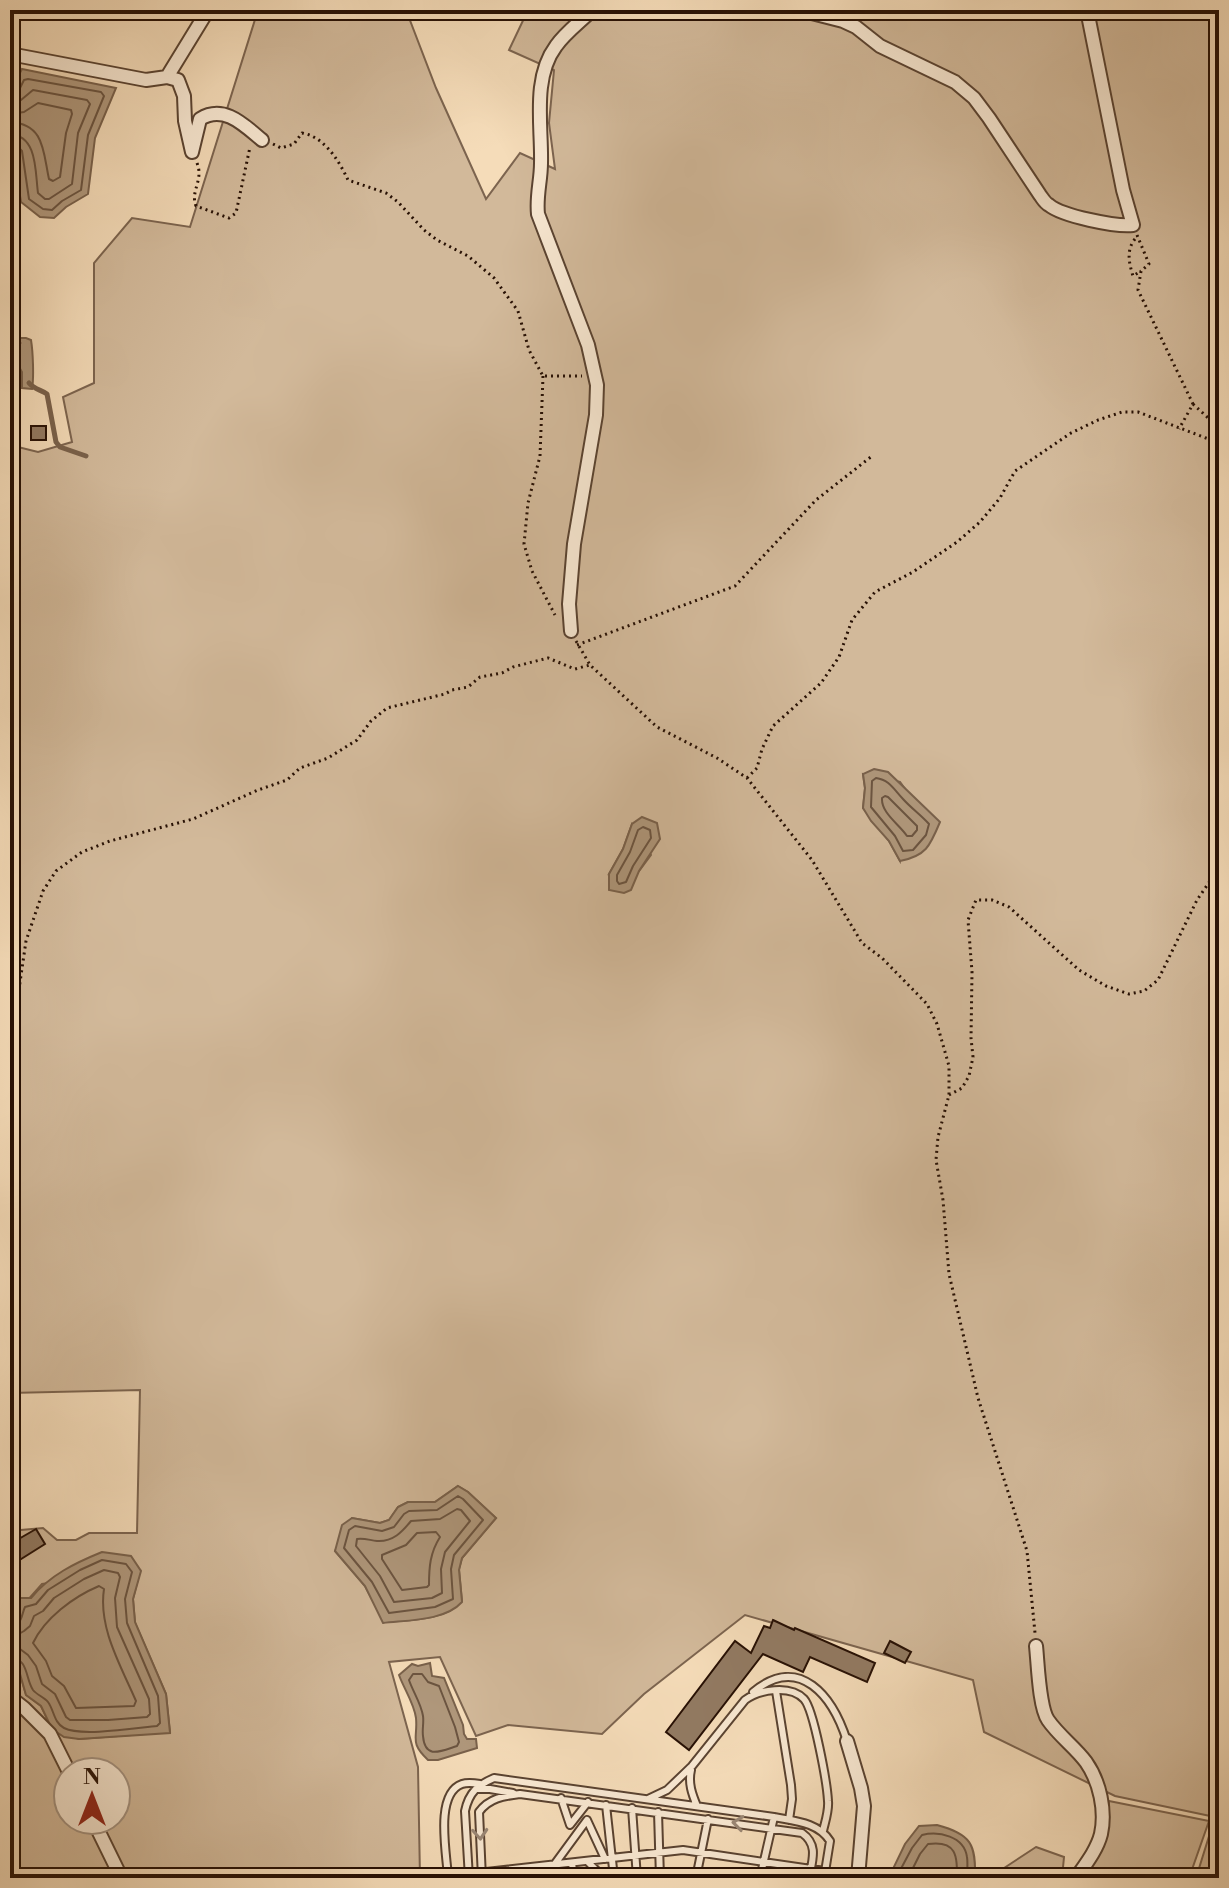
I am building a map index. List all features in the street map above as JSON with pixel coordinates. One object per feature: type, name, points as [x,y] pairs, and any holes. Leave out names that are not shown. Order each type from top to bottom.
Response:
[{"type":"street","points":[[10,26],[12,10]]},
{"type":"street","points":[[167,77],[208,10]]},
{"type":"street","points":[[571,625],[569,604],[574,544],[596,415],[597,385],[588,345],[538,214],[536,199],[541,166],[542,82],[547,64],[555,46],[592,10]]},
{"type":"street","points":[[800,10],[856,27],[880,46],[955,82],[982,108],[1049,206],[1062,213],[1135,230]]},
{"type":"street","points":[[1087,10],[1123,190],[1135,230]]},
{"type":"street","points":[[10,54],[146,80],[167,77],[178,80],[184,96],[185,121],[192,152]]},
{"type":"street","points":[[192,152],[200,119],[209,113],[228,115],[258,136]]},
{"type":"street","points":[[1036,1646],[1048,1720],[1087,1764],[1101,1798],[1101,1835],[1076,1878]]},
{"type":"street","points":[[10,1697],[50,1734],[61,1756]]},
{"type":"street","points":[[847,1741],[864,1806],[858,1878]]},
{"type":"street","points":[[101,1836],[123,1878]]},
{"type":"lane","points":[[648,1799],[667,1790],[692,1766],[745,1700],[758,1688],[779,1677],[798,1678],[827,1699],[841,1721],[847,1741]]},
{"type":"lane","points":[[745,1700],[752,1695],[776,1691],[794,1693],[804,1699],[824,1770],[829,1804],[823,1831]]},
{"type":"lane","points":[[776,1691],[791,1785],[789,1820]]},
{"type":"lane","points":[[692,1766],[689,1777],[697,1806]]},
{"type":"lane","points":[[494,1778],[774,1817],[823,1831],[830,1841],[825,1874],[764,1861],[683,1850],[469,1876],[467,1802],[477,1786],[494,1778]]},
{"type":"lane","points":[[448,1878],[446,1800],[464,1782],[520,1794],[802,1833],[813,1845],[809,1878]]},
{"type":"lane","points":[[482,1875],[479,1812],[493,1799],[520,1794]]},
{"type":"lane","points":[[561,1798],[570,1825],[588,1802]]},
{"type":"lane","points":[[606,1805],[609,1858],[614,1878]]},
{"type":"lane","points":[[632,1808],[637,1878]]},
{"type":"lane","points":[[658,1812],[660,1878]]},
{"type":"lane","points":[[760,1878],[774,1817]]},
{"type":"lane","points":[[696,1878],[708,1819]]},
{"type":"lane","points":[[550,1865],[587,1820],[609,1858]]},
{"type":"lane","points":[[587,1861],[604,1878]]},
{"type":"lane","points":[[572,1863],[574,1878]]},
{"type":"lane","points":[[550,1865],[561,1878]]},
{"type":"lane","points":[[533,1867],[534,1878]]},
{"type":"lane","points":[[509,1870],[514,1878]]},
{"type":"path","points":[[192,152],[200,170],[193,200],[196,206],[229,218],[236,213],[258,136],[281,148],[294,144],[302,133],[307,133],[337,157],[348,180],[386,193],[430,235],[468,256],[494,278],[518,311],[529,350],[543,376],[540,456],[528,503],[524,544],[532,571],[554,614],[571,625],[577,645],[590,665],[657,727],[717,758],[747,778],[812,860],[862,943],[882,958],[927,1004],[937,1024],[949,1066],[949,1095],[938,1137],[936,1160],[943,1200],[949,1274],[978,1398],[1027,1551],[1036,1646]]},
{"type":"path","points":[[1135,230],[1149,264],[1133,276],[1129,263],[1135,230]]},
{"type":"path","points":[[1141,271],[1138,290],[1193,404],[1219,428]]},
{"type":"path","points":[[543,376],[581,375],[597,385]]},
{"type":"path","points":[[1179,429],[1193,404]]},
{"type":"path","points":[[747,778],[757,768],[773,726],[821,683],[839,657],[852,620],[875,592],[957,542],[980,522],[1000,498],[1015,471],[1071,433],[1122,412],[1138,412],[1219,443]]},
{"type":"path","points":[[577,645],[735,586],[816,500],[872,456]]},
{"type":"path","points":[[10,1025],[26,941],[43,891],[56,871],[82,852],[110,841],[193,819],[287,780],[300,768],[328,758],[357,740],[371,721],[387,708],[468,687],[480,677],[548,658],[575,669],[590,665]]},
{"type":"path","points":[[949,1095],[962,1088],[969,1076],[973,1057],[968,920],[976,900],[992,900],[1009,907],[1079,970],[1106,986],[1129,994],[1144,991],[1158,980],[1197,900],[1219,868]]},
{"type":"shaded area","points":[[258,10],[406,10],[436,88],[486,199],[520,153],[555,169],[549,123],[554,70],[509,50],[528,10],[1219,10],[1219,1878],[1196,1878],[1215,1817],[1115,1796],[984,1732],[973,1680],[745,1615],[644,1694],[602,1734],[508,1725],[476,1736],[440,1657],[389,1662],[418,1767],[420,1878],[10,1878],[10,1661],[20,1674],[26,1695],[41,1706],[52,1729],[79,1739],[170,1732],[166,1694],[135,1623],[133,1599],[140,1571],[42,1584],[10,1620],[10,1531],[43,1528],[57,1540],[76,1540],[89,1533],[137,1533],[140,1390],[10,1393],[10,445],[38,452],[72,442],[63,397],[94,383],[94,263],[132,218],[190,227]],"holes":[[[863,774],[900,782],[908,793],[900,861],[889,841],[863,808]],[[632,824],[651,855],[639,871],[609,874]],[[458,1486],[496,1518],[462,1558],[459,1569],[462,1601],[455,1608],[436,1616],[384,1622],[365,1586],[335,1551],[352,1518],[380,1523],[389,1520],[398,1507],[408,1502],[435,1502]]]},
{"type":"shaded area","points":[[1109,1801],[1209,1821],[1189,1878],[1082,1878],[1108,1827]]},
{"type":"shaded area","points":[[1036,1847],[1064,1857],[1062,1878],[995,1878],[995,1874]]},
{"type":"water","points":[[22,69],[116,88],[95,138],[88,194],[54,218],[40,217],[21,202],[9,115],[11,84],[14,84]]},
{"type":"water","points":[[20,338],[31,340],[32,389],[22,388],[22,372],[16,362],[16,342]]},
{"type":"water","points":[[874,769],[888,772],[940,822],[930,844],[916,856],[900,861],[889,841],[863,808],[863,774]]},
{"type":"water","points":[[642,817],[657,823],[660,839],[639,871],[631,890],[624,893],[609,890],[609,874],[632,824]]},
{"type":"water","points":[[458,1486],[496,1518],[462,1558],[459,1570],[462,1602],[436,1616],[383,1623],[365,1586],[335,1551],[342,1525],[352,1518],[380,1523],[389,1520],[398,1507],[408,1502],[435,1502]]},
{"type":"water","points":[[102,1552],[131,1556],[141,1571],[133,1599],[135,1622],[166,1694],[170,1733],[79,1739],[64,1737],[52,1729],[41,1706],[26,1695],[20,1674],[10,1660],[10,1620],[15,1616],[17,1598],[31,1598],[64,1570]]},
{"type":"water","points":[[430,1663],[432,1676],[444,1678],[464,1734],[467,1739],[476,1739],[477,1748],[438,1760],[428,1760],[418,1749],[415,1712],[399,1675],[412,1664]]},
{"type":"water","points":[[937,1825],[957,1832],[969,1842],[974,1857],[975,1878],[884,1878],[892,1871],[905,1844],[919,1826]]},
{"type":"building","points":[[31,426],[46,426],[46,440],[31,440]]},
{"type":"building","points":[[36,1529],[45,1544],[10,1566],[10,1544]]},
{"type":"building","points":[[773,1620],[875,1663],[867,1682],[810,1657],[803,1672],[763,1654],[689,1750],[666,1732],[735,1641],[751,1653],[764,1626],[770,1628]]},
{"type":"building","points":[[890,1641],[911,1652],[905,1663],[884,1653]]},
{"type":"waterway","points":[[10,334],[19,343]]},
{"type":"waterway","points":[[29,383],[47,394],[56,442],[60,447],[86,456]]}]
